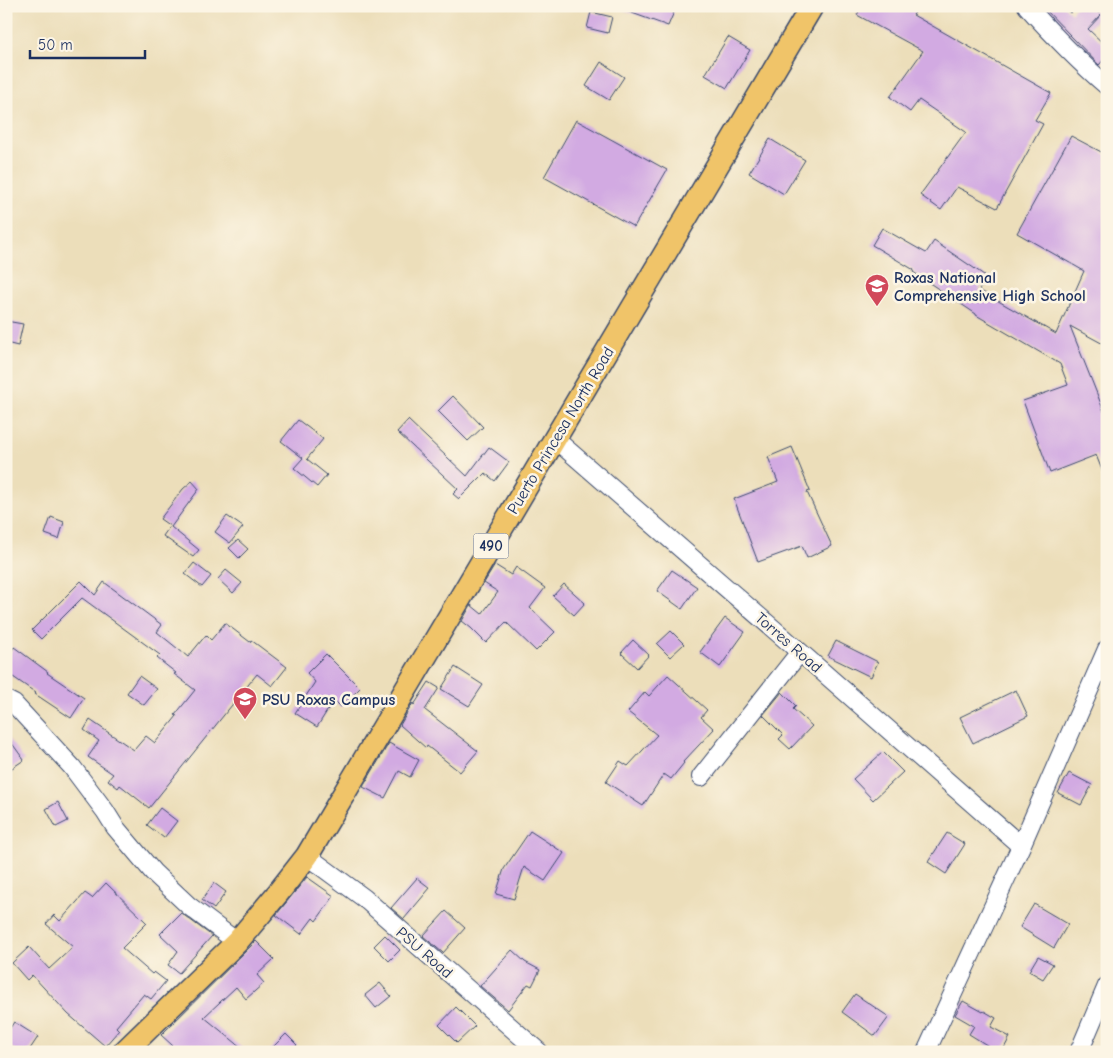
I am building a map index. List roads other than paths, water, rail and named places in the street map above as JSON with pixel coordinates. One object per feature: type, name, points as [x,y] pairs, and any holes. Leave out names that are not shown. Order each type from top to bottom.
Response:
[{"type":"main road","name":"Puerto Princesa North Road","points":[[124,1052],[236,942],[307,856],[812,6]]},
{"type":"street","points":[[1026,6],[1107,86]]},
{"type":"street","name":"Torres Road","points":[[554,439],[1021,846]]},
{"type":"street","points":[[926,1052],[1021,846],[1107,649]]},
{"type":"street","points":[[701,776],[800,652]]},
{"type":"street","points":[[6,700],[14,704],[72,767],[115,827],[153,872],[189,906],[236,942]]},
{"type":"street","name":"PSU Road","points":[[307,856],[364,898],[539,1052]]},
{"type":"street","points":[[1079,1052],[1107,986]]},
{"type":"place","name":"Roxas National Comprehensive High School","points":[[877,307]]},
{"type":"place","name":"PSU Roxas Campus","points":[[245,720]]}]
